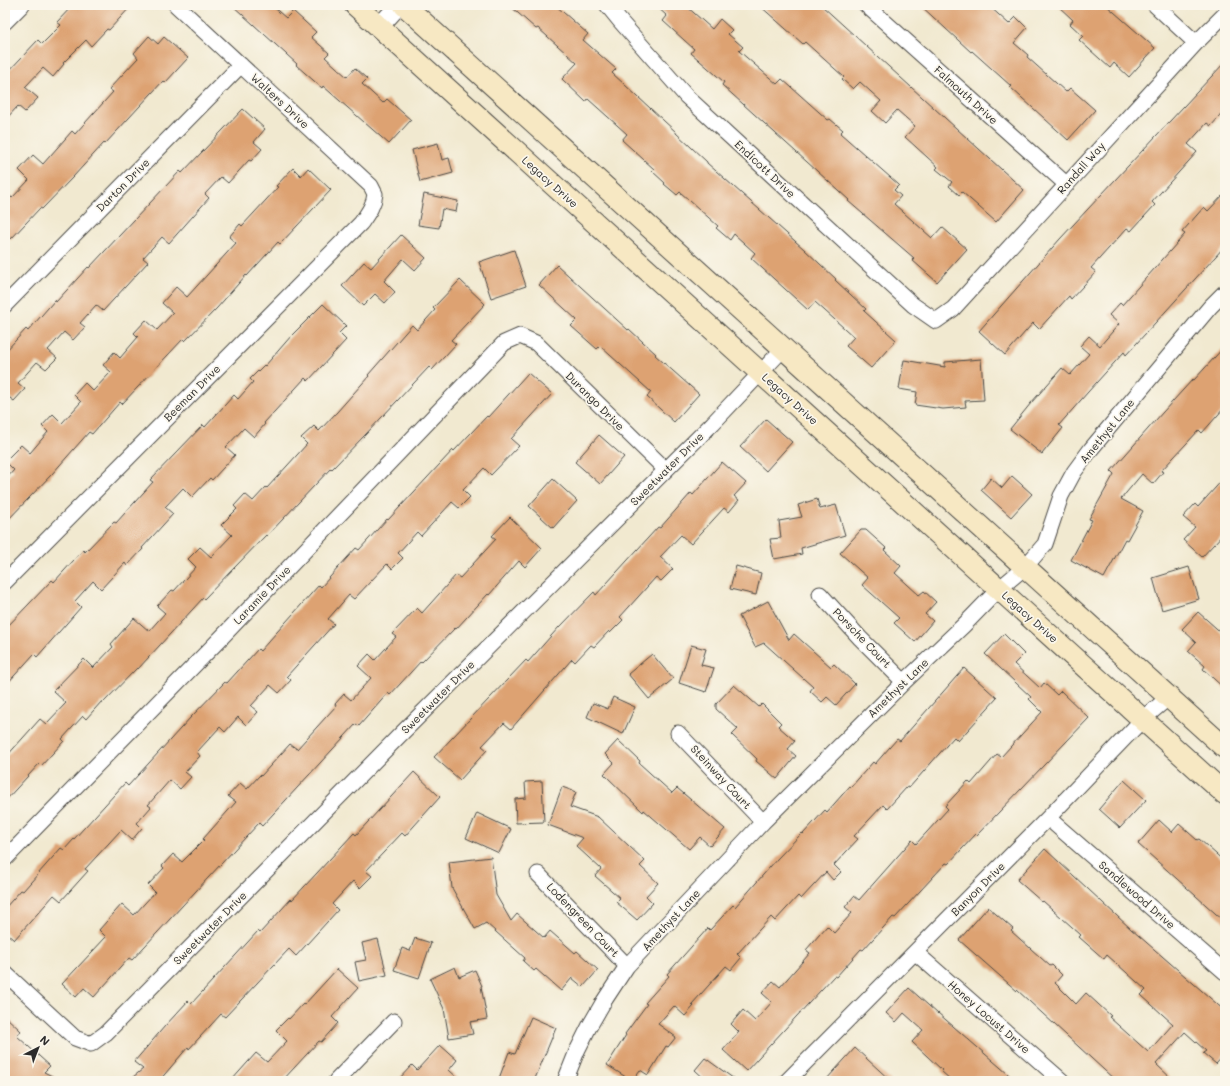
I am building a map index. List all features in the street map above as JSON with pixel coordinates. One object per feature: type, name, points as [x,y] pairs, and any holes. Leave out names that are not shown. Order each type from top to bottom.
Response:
[{"type":"main road","name":"Legacy Drive","points":[[355,5],[1225,794]]},
{"type":"main road","points":[[404,5],[1225,748]]},
{"type":"street","points":[[5,22],[22,5]]},
{"type":"street","name":"Walters Drive","points":[[176,5],[371,186],[375,194],[374,200]]},
{"type":"street","points":[[379,27],[399,5]]},
{"type":"street","name":"Endicott Drive","points":[[607,5],[686,96],[908,300],[936,321]]},
{"type":"street","name":"Falmouth Drive","points":[[866,5],[1066,184]]},
{"type":"street","points":[[1155,5],[1196,43]]},
{"type":"street","name":"Randall Way","points":[[936,321],[954,308],[1066,184],[1196,43],[1225,14]]},
{"type":"street","name":"Darton Drive","points":[[5,305],[241,65]]},
{"type":"street","name":"Beeman Drive","points":[[5,582],[361,222],[368,213],[374,200]]},
{"type":"street","name":"Amethyst Lane","points":[[565,1081],[577,1051],[589,1027],[604,1001],[628,966],[763,822],[999,589],[1025,567],[1045,544],[1061,496],[1074,472],[1091,449],[1210,307],[1225,292]]},
{"type":"street","name":"Durango Drive","points":[[520,336],[536,343],[666,470]]},
{"type":"street","name":"Laramie Drive","points":[[5,858],[219,640],[504,343],[520,336]]},
{"type":"street","name":"Sweetwater Drive","points":[[5,973],[75,1038],[91,1044],[106,1033],[401,734],[713,423],[783,349]]},
{"type":"street","name":"Porsche Court","points":[[820,594],[860,638],[904,682]]},
{"type":"street","name":"Banyon Drive","points":[[787,1081],[916,953],[1143,719],[1169,697]]},
{"type":"street","name":"Steinway Court","points":[[678,733],[763,822]]},
{"type":"street","name":"Sandlewood Drive","points":[[1048,818],[1225,972]]},
{"type":"street","name":"Lodengreen Court","points":[[538,874],[628,966]]},
{"type":"street","name":"Honey Locust Drive","points":[[916,953],[1062,1081]]},
{"type":"street","points":[[336,1081],[394,1021]]},
{"type":"building","points":[[73,5],[132,5],[109,30],[107,29],[91,46],[86,40],[63,63],[64,64],[53,77],[43,68],[25,87],[38,98],[25,112],[18,106],[5,120],[5,75],[38,40],[42,44],[61,25],[57,22]]},
{"type":"building","points":[[232,5],[271,5],[286,18],[293,11],[316,32],[311,37],[329,53],[325,57],[347,77],[355,68],[367,79],[362,84],[383,103],[387,99],[411,120],[389,144],[323,86],[322,88],[296,65],[297,64]]},
{"type":"building","points":[[509,5],[555,5],[588,34],[583,40],[616,69],[612,73],[707,163],[804,249],[866,309],[864,311],[896,340],[871,368],[846,346],[854,337],[815,302],[808,310],[751,258],[755,253],[734,234],[730,240],[716,228],[718,226],[680,192],[677,195],[664,184],[665,183],[652,171],[654,169],[622,140],[627,134],[588,99],[586,102],[562,79],[577,63],[538,28],[536,29]]},
{"type":"building","points":[[655,5],[685,5],[712,29],[720,19],[732,30],[728,34],[743,47],[739,51],[777,84],[782,79],[828,120],[830,119],[843,130],[840,133],[899,185],[894,190],[901,196],[894,204],[932,238],[942,227],[967,249],[937,282],[912,260],[914,258],[848,201],[849,200],[722,85],[724,82],[691,53],[694,49],[663,21],[667,16]]},
{"type":"building","points":[[759,5],[821,5],[1024,190],[996,222],[962,192],[959,195],[949,186],[952,182],[936,169],[938,167],[905,137],[915,126],[897,110],[885,123],[872,111],[881,101],[860,82],[853,89],[842,79],[844,77],[805,42],[803,44]]},
{"type":"building","points":[[920,5],[988,5],[1009,24],[1016,17],[1027,28],[1014,43],[1028,55],[1027,57],[1066,92],[1070,88],[1095,110],[1068,140],[1010,87],[1011,86]]},
{"type":"building","points":[[1057,5],[1106,5],[1155,48],[1129,77],[1114,63],[1110,68],[1079,40],[1083,36],[1070,24],[1073,20]]},
{"type":"building","points":[[149,36],[158,44],[164,37],[188,58],[165,83],[163,81],[105,144],[104,143],[42,209],[40,208],[11,239],[5,234],[5,191],[12,198],[29,180],[19,170],[33,155],[43,164],[72,131],[75,134],[113,92],[109,89],[138,58],[134,53]]},
{"type":"building","points":[[1225,62],[1225,110],[1211,126],[1207,123],[1188,144],[1197,152],[1152,202],[1155,205],[1131,231],[1127,228],[1091,268],[1096,272],[1071,299],[1069,296],[1039,329],[1033,323],[1005,355],[979,331],[1060,239]]},
{"type":"building","points":[[243,109],[265,129],[254,142],[262,149],[251,161],[249,160],[228,183],[221,177],[205,194],[209,198],[169,243],[162,237],[143,258],[148,262],[103,311],[96,305],[80,323],[85,327],[73,340],[64,332],[48,350],[57,358],[46,369],[37,362],[18,383],[25,389],[14,401],[6,395],[5,397],[5,352],[26,329],[28,331],[55,300],[56,302],[180,171],[182,173]]},
{"type":"building","points":[[438,143],[442,160],[449,158],[453,173],[420,182],[412,150]]},
{"type":"building","points":[[293,168],[301,176],[308,168],[331,190],[280,244],[278,242],[247,276],[246,275],[185,341],[183,339],[122,404],[120,402],[92,434],[89,432],[52,474],[5,523],[5,480],[14,470],[5,461],[21,445],[30,453],[48,432],[42,426],[53,414],[62,423],[81,402],[74,395],[85,383],[93,391],[111,372],[103,365],[114,352],[120,358],[138,337],[134,333],[146,320],[157,330],[173,313],[162,303],[176,287],[187,297],[236,243],[229,237],[240,224],[242,226],[278,187],[276,186]]},
{"type":"building","points":[[1225,193],[1225,246],[1126,355],[1124,352],[1088,392],[1059,425],[1063,428],[1042,454],[1010,429],[1062,368],[1070,375],[1089,354],[1080,346],[1089,336],[1100,346],[1119,324],[1109,315],[1120,303],[1122,305],[1185,234],[1182,232],[1204,207],[1208,211]]},
{"type":"building","points":[[424,194],[458,201],[456,212],[442,209],[439,228],[418,225]]},
{"type":"building","points":[[401,235],[426,258],[415,270],[403,259],[384,281],[395,292],[385,303],[375,294],[363,306],[342,286],[364,262],[371,268]]},
{"type":"building","points":[[514,250],[526,286],[491,298],[479,262]]},
{"type":"building","points":[[557,265],[699,394],[674,422],[647,397],[651,392],[600,346],[597,349],[571,326],[577,320],[539,285]]},
{"type":"building","points":[[460,280],[485,304],[451,340],[456,344],[432,370],[429,367],[267,536],[266,535],[204,599],[203,598],[138,669],[137,668],[103,703],[102,701],[86,719],[83,716],[62,739],[64,741],[41,766],[39,764],[5,801],[5,758],[40,719],[46,724],[66,703],[53,691],[84,659],[93,668],[113,647],[111,644],[134,618],[149,631],[165,613],[157,606],[172,590],[174,591],[196,567],[188,559],[200,547],[211,557],[232,535],[221,525],[237,509],[234,506],[245,494],[253,501],[266,487],[267,488],[307,444],[301,438],[314,426],[319,431],[369,376],[368,375],[412,325],[417,330],[435,310],[433,308]]},
{"type":"building","points":[[323,304],[346,326],[339,333],[346,340],[308,381],[305,378],[264,423],[265,424],[254,437],[244,428],[226,447],[235,455],[212,480],[210,478],[192,497],[183,488],[165,507],[173,514],[142,548],[143,549],[127,566],[125,563],[101,589],[93,581],[75,601],[81,607],[37,657],[34,654],[5,686],[5,629],[52,580],[54,582],[83,550],[85,552],[114,522],[116,523],[153,482],[150,480],[203,425],[205,427],[234,395],[238,399],[253,382],[250,379],[264,365],[265,366],[292,335]]},
{"type":"building","points":[[1225,346],[1225,407],[1202,433],[1199,430],[1161,471],[1163,472],[1153,484],[1142,474],[1121,499],[1143,511],[1127,540],[1125,539],[1104,578],[1071,560],[1092,520],[1089,519],[1114,474],[1111,471],[1193,379],[1194,380]]},
{"type":"building","points":[[981,359],[984,400],[965,401],[966,407],[943,409],[915,405],[917,392],[899,389],[904,360],[945,367],[945,362]]},
{"type":"building","points":[[528,373],[552,394],[511,439],[519,446],[491,475],[484,468],[463,490],[470,497],[459,508],[452,502],[421,536],[417,532],[398,553],[403,558],[392,569],[387,564],[354,599],[349,595],[328,619],[334,624],[287,676],[291,680],[279,693],[270,685],[251,706],[258,712],[246,725],[238,717],[225,732],[220,727],[197,752],[200,756],[185,772],[191,777],[180,789],[170,780],[148,805],[151,807],[137,823],[142,828],[132,840],[121,830],[85,869],[88,871],[61,901],[54,895],[14,940],[5,932],[5,908],[21,890],[23,891],[61,848],[64,850],[125,783],[128,786],[191,717],[225,682],[227,683],[258,649],[260,651],[319,585],[321,587],[356,548],[359,550],[453,450],[454,451],[487,416],[488,417]]},
{"type":"building","points":[[766,419],[792,442],[766,471],[740,447]]},
{"type":"building","points":[[599,435],[624,457],[600,484],[575,462]]},
{"type":"building","points":[[722,462],[746,483],[734,496],[739,500],[729,512],[724,508],[691,544],[681,535],[660,557],[673,569],[661,581],[656,577],[620,617],[623,620],[610,633],[609,631],[594,647],[591,645],[575,662],[572,659],[511,729],[504,723],[482,746],[487,750],[460,780],[434,757],[526,660],[528,662],[559,627],[594,592],[596,595],[658,527],[660,528],[691,493],[693,495]]},
{"type":"building","points":[[1012,476],[1032,494],[1011,517],[981,490],[991,478],[1002,488]]},
{"type":"building","points":[[1225,477],[1225,532],[1202,557],[1183,540],[1195,527],[1183,517],[1195,504],[1198,507]]},
{"type":"building","points":[[553,479],[577,501],[553,528],[529,506]]},
{"type":"building","points":[[817,499],[820,509],[836,505],[845,535],[801,548],[802,554],[774,559],[770,539],[781,538],[779,521],[802,517],[798,505]]},
{"type":"building","points":[[510,517],[542,548],[525,567],[519,561],[456,629],[455,628],[422,662],[421,661],[390,695],[388,693],[359,726],[356,724],[262,826],[259,823],[132,960],[129,958],[94,997],[84,988],[76,997],[62,984],[106,937],[99,930],[122,904],[134,915],[155,892],[148,885],[164,868],[162,866],[173,854],[182,862],[204,840],[203,839],[236,802],[228,796],[240,783],[247,789],[290,744],[297,749],[336,706],[335,704],[344,694],[351,700],[371,678],[358,666],[369,654],[375,660],[396,637],[392,634],[417,608],[422,613],[456,575],[460,578],[496,539],[492,536]]},
{"type":"building","points":[[861,530],[866,530],[886,548],[884,550],[901,566],[895,573],[919,595],[924,591],[936,602],[925,614],[933,621],[915,642],[894,623],[899,618],[862,585],[868,578],[840,553]]},
{"type":"building","points":[[736,566],[761,573],[756,595],[730,589]]},
{"type":"building","points":[[1189,567],[1199,599],[1162,610],[1153,578]]},
{"type":"building","points":[[768,601],[789,640],[794,634],[831,667],[834,664],[855,684],[836,705],[827,697],[822,702],[810,691],[813,687],[764,643],[755,647],[739,616]]},
{"type":"building","points":[[1198,612],[1225,636],[1225,689],[1203,669],[1205,666],[1188,651],[1196,642],[1182,629]]},
{"type":"building","points":[[1004,634],[1024,654],[1014,664],[1040,688],[1044,683],[1057,695],[1061,691],[1089,718],[977,835],[976,834],[948,864],[946,863],[895,918],[893,917],[863,950],[861,949],[836,977],[834,976],[746,1071],[723,1050],[739,1032],[731,1024],[743,1010],[755,1021],[772,1002],[762,993],[773,981],[780,987],[810,953],[806,950],[827,926],[834,933],[852,913],[845,907],[854,896],[859,900],[912,840],[916,844],[948,809],[945,806],[968,781],[971,784],[997,754],[1001,757],[1042,712],[1029,699],[1031,697],[985,654]]},
{"type":"building","points":[[691,645],[706,649],[701,665],[714,668],[706,692],[679,683]]},
{"type":"building","points":[[652,654],[673,679],[649,699],[628,674]]},
{"type":"building","points":[[964,668],[997,698],[958,741],[954,737],[909,788],[907,787],[887,809],[883,805],[854,836],[858,839],[834,865],[841,872],[833,880],[826,872],[801,899],[798,896],[775,921],[771,917],[737,954],[741,958],[731,970],[726,966],[692,1004],[694,1006],[685,1016],[674,1006],[658,1024],[676,1037],[668,1047],[666,1046],[648,1075],[640,1070],[632,1081],[607,1065],[626,1035],[625,1034],[647,1004],[645,1003],[669,976],[667,974],[708,928],[710,930],[733,905],[735,907],[777,859],[825,810],[827,812],[873,762],[875,764],[897,739],[900,741]]},
{"type":"building","points":[[734,685],[759,707],[762,704],[781,723],[778,726],[795,741],[788,749],[796,756],[777,779],[756,761],[757,759],[732,735],[738,729],[716,709],[716,704]]},
{"type":"building","points":[[613,697],[635,707],[623,734],[587,717],[593,703],[608,709]]},
{"type":"building","points":[[618,740],[640,761],[639,763],[672,793],[677,788],[725,829],[710,846],[700,837],[689,849],[644,810],[643,812],[604,774],[614,763],[605,754]]},
{"type":"building","points":[[414,772],[440,797],[405,836],[402,833],[366,871],[372,876],[360,888],[353,881],[332,904],[338,910],[296,956],[289,949],[225,1017],[221,1014],[189,1049],[188,1047],[159,1081],[128,1081],[143,1069],[134,1062],[188,1001],[191,1004],[258,931],[260,933],[354,833],[356,835]]},
{"type":"building","points":[[1124,780],[1146,800],[1120,828],[1099,809]]},
{"type":"building","points":[[542,781],[544,822],[516,823],[515,799],[526,798],[525,782]]},
{"type":"building","points":[[562,787],[576,792],[570,807],[598,817],[645,861],[640,866],[658,883],[646,896],[653,903],[637,920],[616,902],[620,898],[595,876],[601,869],[576,846],[583,838],[548,825]]},
{"type":"building","points":[[477,813],[511,829],[499,853],[466,838]]},
{"type":"building","points":[[1159,820],[1172,832],[1179,824],[1225,862],[1225,922],[1138,844]]},
{"type":"building","points":[[1045,849],[1131,929],[1225,1011],[1225,1054],[1216,1064],[1203,1053],[1206,1051],[1185,1032],[1156,1064],[1174,1081],[1116,1081],[1017,990],[959,940],[988,907],[1013,929],[1011,931],[1062,975],[1055,983],[1076,1004],[1086,993],[1111,1016],[1109,1017],[1148,1052],[1173,1024],[1141,995],[1146,990],[1107,955],[1104,959],[1079,937],[1081,935],[1017,880]]},
{"type":"building","points":[[491,857],[496,895],[511,921],[517,914],[544,938],[550,931],[575,953],[577,951],[598,970],[583,987],[572,978],[561,991],[536,969],[534,971],[523,961],[525,958],[486,923],[475,929],[452,888],[449,862]]},
{"type":"building","points":[[415,938],[431,943],[419,978],[394,970],[402,948],[410,951]]},
{"type":"building","points":[[378,939],[387,975],[359,981],[355,962],[366,960],[362,943]]},
{"type":"building","points":[[455,967],[459,977],[475,970],[482,986],[487,1019],[470,1022],[473,1034],[449,1038],[444,1009],[430,979]]},
{"type":"building","points":[[337,969],[358,988],[332,1017],[338,1023],[321,1042],[319,1041],[282,1081],[231,1081],[256,1053],[267,1062],[287,1041],[276,1030],[303,1004],[304,1005]]},
{"type":"building","points":[[909,988],[1016,1081],[952,1081],[912,1042],[923,1030],[904,1013],[896,1022],[886,1013]]},
{"type":"building","points":[[5,1016],[21,1031],[17,1036],[50,1066],[44,1072],[62,1081],[5,1081]]},
{"type":"building","points":[[531,1017],[556,1028],[534,1081],[498,1081],[509,1052],[515,1054]]},
{"type":"building","points":[[440,1045],[457,1060],[449,1070],[461,1081],[397,1081],[412,1065],[417,1070]]},
{"type":"building","points":[[855,1048],[891,1081],[825,1081]]},
{"type":"building","points":[[705,1058],[737,1081],[707,1081],[695,1070]]}]
